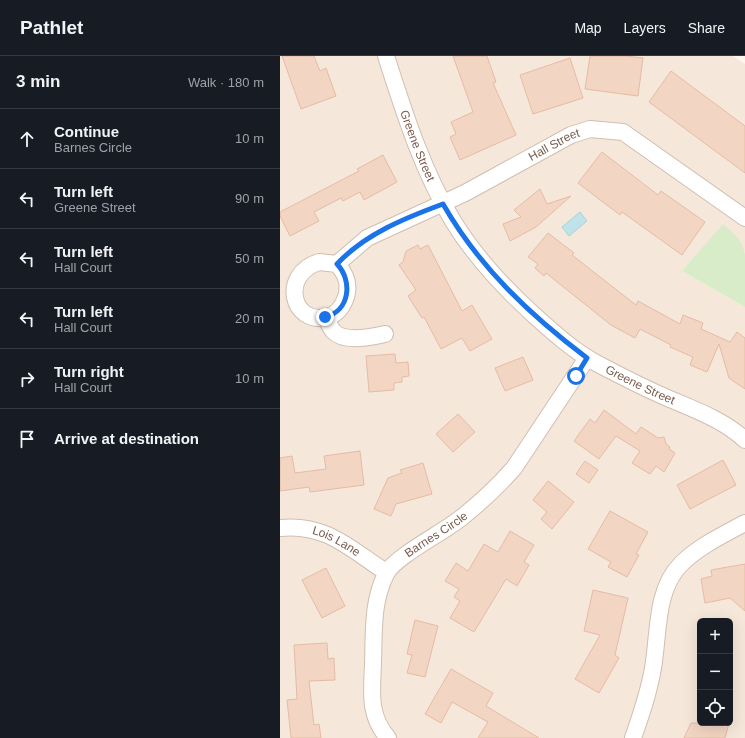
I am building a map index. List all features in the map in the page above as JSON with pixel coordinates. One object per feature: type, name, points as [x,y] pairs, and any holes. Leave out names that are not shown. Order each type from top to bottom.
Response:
[{"type":"street","name":"Greene Street","points":[[386,56],[410,127],[443,204],[470,245],[504,287],[555,334],[587,358],[627,380],[702,413],[726,426],[745,440]]},
{"type":"street","name":"Hall Street","points":[[337,264],[367,238],[443,204],[571,135],[590,128],[624,132],[745,218]]},
{"type":"street","points":[[319,262],[337,264],[343,271],[347,281],[348,291],[339,310],[332,316],[311,317],[301,309],[296,301],[293,291],[295,281],[301,271],[309,265],[319,262]]},
{"type":"street","points":[[325,317],[334,331],[340,336],[364,338],[385,334]]},
{"type":"street","name":"Barnes Circle","points":[[388,738],[377,724],[372,708],[376,608],[378,593],[386,572],[408,553],[460,519],[500,483],[518,462],[587,358]]},
{"type":"street","points":[[633,738],[646,701],[652,674],[661,604],[667,582],[680,564],[704,545],[745,523]]},
{"type":"street","name":"Lois Lane","points":[[280,528],[291,527],[313,529],[328,534],[386,572]]},
{"type":"shaded area","points":[[280,56],[733,56],[745,64],[745,254],[743,247],[682,271],[745,307],[745,738],[280,738]]},
{"type":"green space","points":[[723,224],[737,237],[745,254],[745,307],[682,271]]},
{"type":"water","points":[[580,212],[587,221],[569,236],[562,227]]},
{"type":"building","points":[[282,56],[314,56],[320,71],[326,68],[336,96],[301,109]]},
{"type":"building","points":[[453,56],[487,56],[496,82],[493,83],[516,135],[460,160],[450,137],[456,134],[451,122],[473,112]]},
{"type":"building","points":[[590,56],[625,56],[643,58],[638,96],[585,89]]},
{"type":"building","points":[[570,58],[583,98],[533,114],[520,75]]},
{"type":"building","points":[[671,71],[745,126],[745,173],[649,102]]},
{"type":"building","points":[[602,152],[658,195],[661,191],[705,222],[682,255],[622,212],[620,215],[578,183]]},
{"type":"building","points":[[383,155],[397,182],[364,200],[360,192],[343,201],[341,198],[314,212],[319,221],[290,236],[280,216],[280,212],[359,171],[357,169]]},
{"type":"building","points":[[540,189],[547,204],[571,196],[536,227],[510,241],[503,224],[521,217],[514,210]]},
{"type":"building","points":[[548,233],[574,253],[572,255],[636,305],[638,301],[680,324],[683,315],[703,323],[701,329],[730,342],[737,332],[745,338],[745,389],[729,378],[719,344],[707,372],[690,365],[693,357],[670,347],[671,345],[640,329],[635,338],[611,325],[546,273],[544,276],[535,268],[538,264],[528,257]]},
{"type":"building","points":[[418,245],[420,249],[428,245],[462,311],[472,305],[492,339],[470,351],[462,338],[441,349],[424,317],[422,318],[408,296],[416,290],[399,265],[403,262],[406,251]]},
{"type":"building","points":[[395,354],[396,363],[408,362],[409,376],[402,377],[402,382],[394,383],[394,390],[369,392],[366,356]]},
{"type":"building","points":[[523,357],[533,380],[505,391],[495,368]]},
{"type":"building","points":[[604,410],[636,434],[641,427],[658,438],[664,437],[666,444],[670,447],[669,449],[675,453],[664,472],[656,466],[650,474],[632,463],[640,451],[616,436],[599,459],[574,441],[590,419],[595,423]]},
{"type":"building","points":[[458,414],[475,432],[453,452],[436,434]]},
{"type":"building","points":[[360,451],[364,485],[310,492],[309,487],[280,491],[280,458],[292,456],[295,473],[326,469],[324,456]]},
{"type":"building","points":[[723,460],[736,485],[690,509],[677,485]]},
{"type":"building","points":[[585,461],[598,470],[589,483],[576,474]]},
{"type":"building","points":[[423,463],[432,494],[396,504],[391,516],[374,509],[388,478],[402,473],[400,470]]},
{"type":"building","points":[[548,481],[574,502],[552,529],[541,519],[547,512],[533,500]]},
{"type":"building","points":[[610,511],[648,532],[636,554],[639,555],[627,577],[608,567],[611,562],[588,549]]},
{"type":"building","points":[[510,531],[534,545],[524,562],[529,565],[517,586],[506,579],[474,632],[450,618],[460,601],[454,597],[459,589],[445,581],[456,563],[468,571],[484,544],[498,552]]},
{"type":"building","points":[[745,564],[745,611],[730,598],[705,603],[701,579],[712,576],[711,570]]},
{"type":"building","points":[[326,568],[345,606],[322,618],[302,580]]},
{"type":"building","points":[[593,590],[628,598],[615,655],[619,658],[599,693],[575,679],[600,635],[584,631]]},
{"type":"building","points":[[415,620],[438,626],[425,677],[407,673],[412,655],[407,654]]},
{"type":"building","points":[[327,643],[328,659],[334,658],[335,680],[309,681],[314,725],[319,724],[321,738],[291,738],[287,700],[297,699],[294,645]]},
{"type":"building","points":[[451,669],[493,693],[486,706],[539,738],[478,738],[488,722],[452,702],[441,723],[425,714]]},
{"type":"building","points":[[691,723],[697,723],[697,726],[728,726],[725,738],[684,738]]},
{"type":"route","points":[[325,317],[332,316],[339,310],[345,301],[348,291],[347,281],[343,271],[337,264],[347,254],[367,238],[443,204],[470,245],[504,287],[555,334],[587,358],[576,376]]}]
